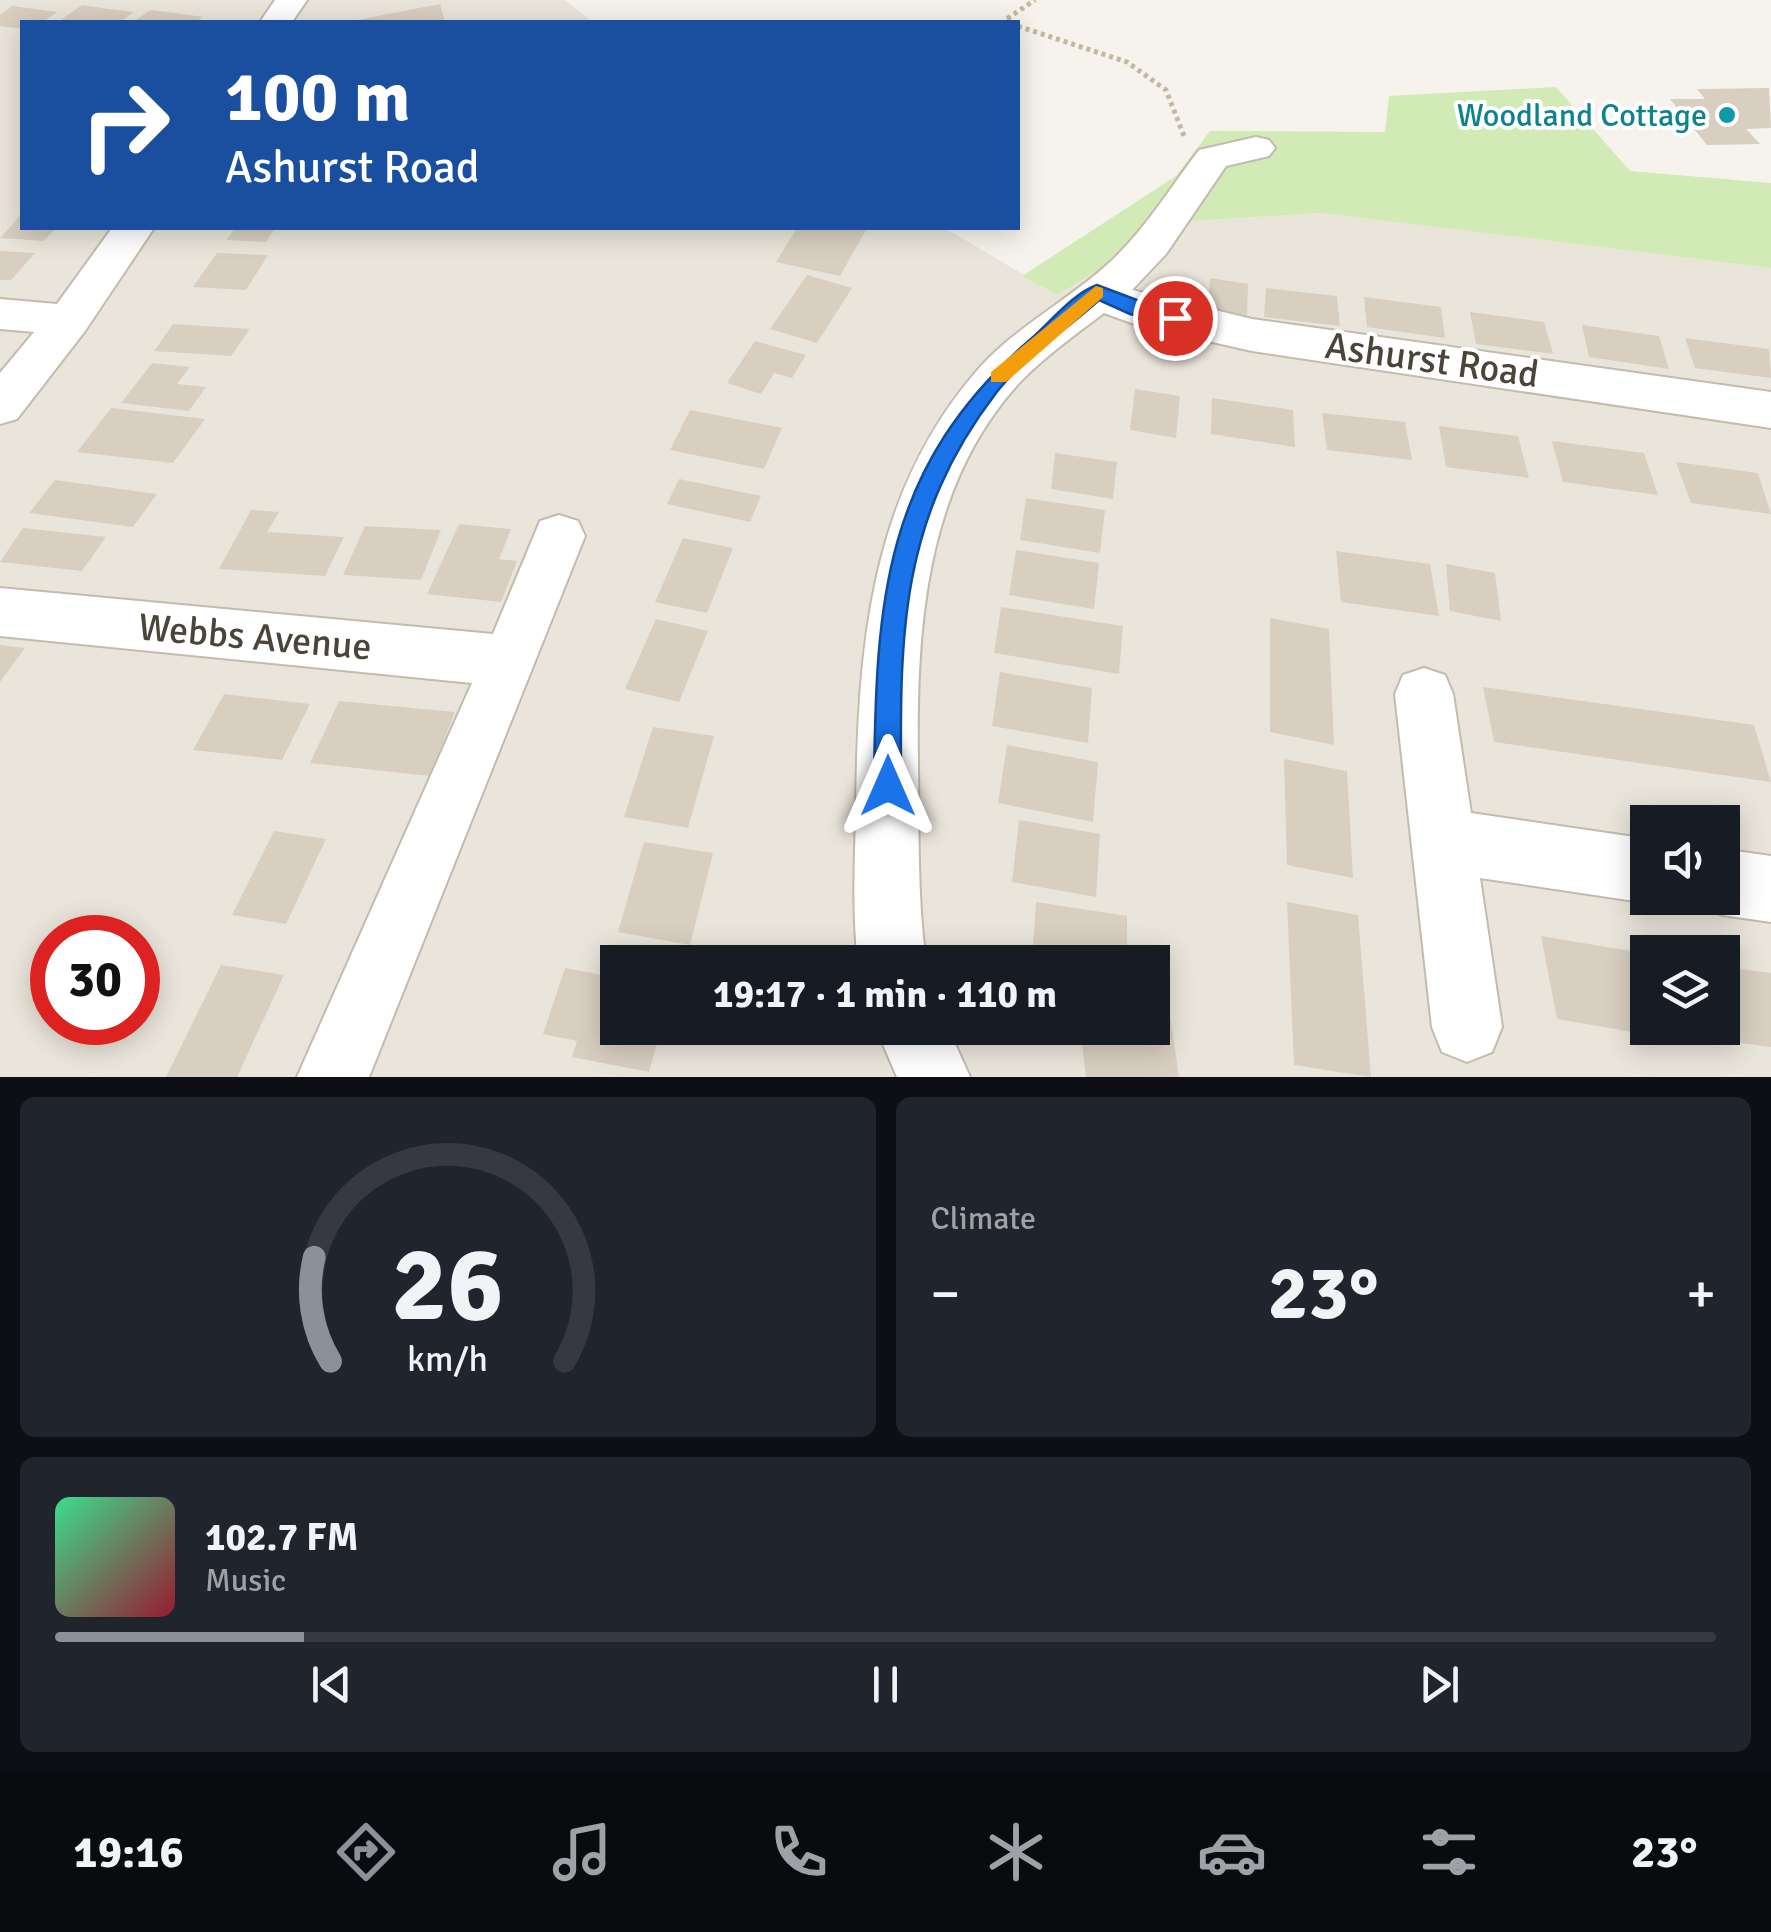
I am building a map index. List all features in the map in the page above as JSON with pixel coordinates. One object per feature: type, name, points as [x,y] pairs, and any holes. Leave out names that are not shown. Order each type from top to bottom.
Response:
[{"type":"street","points":[[892,945],[888,651],[900,564],[929,488],[991,384],[1140,258],[1213,158],[1256,148]]},
{"type":"street","points":[[0,406],[69,320],[132,230]]},
{"type":"street","name":"Ashurst Road","points":[[1097,292],[1136,310],[1252,335],[1771,410]]},
{"type":"street","points":[[0,314],[69,320]]},
{"type":"street","points":[[332,1077],[510,661],[559,536]]},
{"type":"street","name":"Webbs Avenue","points":[[0,612],[510,661]]},
{"type":"street","points":[[1424,694],[1467,1027]]},
{"type":"street","points":[[1443,841],[1630,868]]},
{"type":"street","points":[[1740,885],[1771,889]]},
{"type":"street","points":[[918,1045],[934,1077]]},
{"type":"path","points":[[1005,20],[1010,13],[1035,0]]},
{"type":"path","points":[[1020,27],[1127,62],[1166,90],[1180,133],[1213,158]]},
{"type":"shaded area","points":[[0,0],[565,0],[590,20],[20,20],[20,230],[948,230],[1058,295],[1175,222],[1321,213],[1771,268],[1771,1077],[0,1077]]},
{"type":"green space","points":[[1556,87],[1630,171],[1771,183],[1771,268],[1321,213],[1175,222],[1058,295],[1022,276],[1176,176],[1210,131],[1385,132],[1389,96]]},
{"type":"building","points":[[440,4],[444,20],[357,20]]},
{"type":"building","points":[[82,5],[134,12],[123,20],[61,20]]},
{"type":"building","points":[[12,6],[57,12],[46,20],[20,20],[20,29],[0,26],[0,15]]},
{"type":"building","points":[[150,10],[203,17],[199,20],[136,20]]},
{"type":"building","name":"Woodland Cottage","points":[[1769,88],[1771,128],[1746,129],[1760,144],[1707,145],[1670,99],[1705,99],[1697,89]]},
{"type":"building","points":[[20,216],[20,230],[54,230],[44,241],[0,238]]},
{"type":"building","points":[[234,230],[274,230],[266,242],[226,240]]},
{"type":"building","points":[[796,230],[866,230],[840,276],[776,262]]},
{"type":"building","points":[[0,251],[35,253],[11,280],[0,280]]},
{"type":"building","points":[[217,253],[268,255],[246,290],[193,287]]},
{"type":"building","points":[[807,275],[852,288],[817,343],[770,329]]},
{"type":"building","points":[[1210,278],[1248,284],[1247,315],[1208,310]]},
{"type":"building","points":[[1266,288],[1337,296],[1340,326],[1264,317]]},
{"type":"building","points":[[1364,297],[1441,307],[1445,338],[1367,327]]},
{"type":"building","points":[[1470,312],[1544,322],[1553,354],[1476,344]]},
{"type":"building","points":[[173,324],[250,329],[231,356],[154,351]]},
{"type":"building","points":[[1582,325],[1659,336],[1669,369],[1589,357]]},
{"type":"building","points":[[1685,338],[1769,349],[1771,378],[1695,368]]},
{"type":"building","points":[[755,341],[806,355],[792,378],[774,373],[761,394],[727,383]]},
{"type":"building","points":[[152,363],[190,367],[177,384],[206,387],[189,411],[121,403]]},
{"type":"building","points":[[1135,389],[1180,396],[1176,438],[1130,430]]},
{"type":"building","points":[[1212,398],[1293,410],[1295,447],[1211,434]]},
{"type":"building","points":[[111,408],[205,419],[173,463],[77,452]]},
{"type":"building","points":[[690,410],[782,428],[764,469],[670,450]]},
{"type":"building","points":[[1322,413],[1405,422],[1412,460],[1327,450]]},
{"type":"building","points":[[1439,426],[1518,436],[1529,478],[1446,467]]},
{"type":"building","points":[[1552,441],[1644,453],[1658,495],[1563,482]]},
{"type":"building","points":[[1055,453],[1117,462],[1113,499],[1051,489]]},
{"type":"building","points":[[1676,462],[1758,473],[1771,514],[1691,503]]},
{"type":"building","points":[[679,479],[761,496],[750,522],[667,504]]},
{"type":"building","points":[[55,480],[157,494],[133,527],[29,513]]},
{"type":"building","points":[[1026,498],[1105,510],[1100,553],[1020,540]]},
{"type":"building","points":[[251,510],[279,512],[267,532],[344,537],[325,576],[219,569]]},
{"type":"building","points":[[459,524],[511,529],[499,559],[517,561],[501,602],[427,594]]},
{"type":"building","points":[[365,526],[441,530],[421,580],[343,575]]},
{"type":"building","points":[[23,528],[106,537],[82,571],[0,562]]},
{"type":"building","points":[[683,538],[733,548],[707,613],[655,602]]},
{"type":"building","points":[[1016,550],[1099,563],[1094,609],[1009,595]]},
{"type":"building","points":[[1336,551],[1430,564],[1439,616],[1341,602]]},
{"type":"building","points":[[1446,564],[1495,573],[1501,621],[1450,611]]},
{"type":"building","points":[[1001,607],[1123,626],[1119,674],[994,653]]},
{"type":"building","points":[[1270,618],[1329,629],[1334,745],[1270,732]]},
{"type":"building","points":[[656,619],[708,631],[679,702],[625,689]]},
{"type":"building","points":[[0,645],[25,648],[0,682]]},
{"type":"building","points":[[1000,672],[1092,688],[1088,743],[992,726]]},
{"type":"building","points":[[1483,687],[1754,725],[1771,782],[1494,742]]},
{"type":"building","points":[[224,694],[310,704],[282,760],[193,750]]},
{"type":"building","points":[[339,701],[455,712],[430,776],[310,763]]},
{"type":"building","points":[[653,727],[714,736],[688,828],[624,817]]},
{"type":"building","points":[[1007,745],[1098,762],[1093,822],[998,803]]},
{"type":"building","points":[[1284,759],[1347,771],[1353,878],[1287,865]]},
{"type":"building","points":[[1019,820],[1100,834],[1096,897],[1012,882]]},
{"type":"building","points":[[274,831],[326,839],[286,924],[232,915]]},
{"type":"building","points":[[644,842],[713,853],[690,945],[618,932]]},
{"type":"building","points":[[1036,902],[1127,916],[1127,945],[1033,945]]},
{"type":"building","points":[[1287,902],[1358,915],[1371,1077],[1294,1065]]},
{"type":"building","points":[[1541,936],[1630,951],[1630,1032],[1557,1019]]},
{"type":"building","points":[[221,965],[284,975],[237,1077],[166,1077]]},
{"type":"building","points":[[565,968],[600,975],[600,1045],[656,1045],[649,1072],[572,1057],[577,1041],[543,1034]]},
{"type":"building","points":[[1740,969],[1771,973],[1771,1047],[1740,1043]]},
{"type":"building","points":[[1170,1016],[1179,1077],[1086,1077],[1082,1045],[1170,1045]]},
{"type":"slow traffic","points":[[998,377],[1096,292]]},
{"type":"place","name":"Woodland Cottage","points":[[1727,115]]},
{"type":"route","points":[[888,786],[888,651],[900,564],[921,504],[953,442],[991,384],[1030,346],[1097,292],[1136,310],[1175,318]]}]
